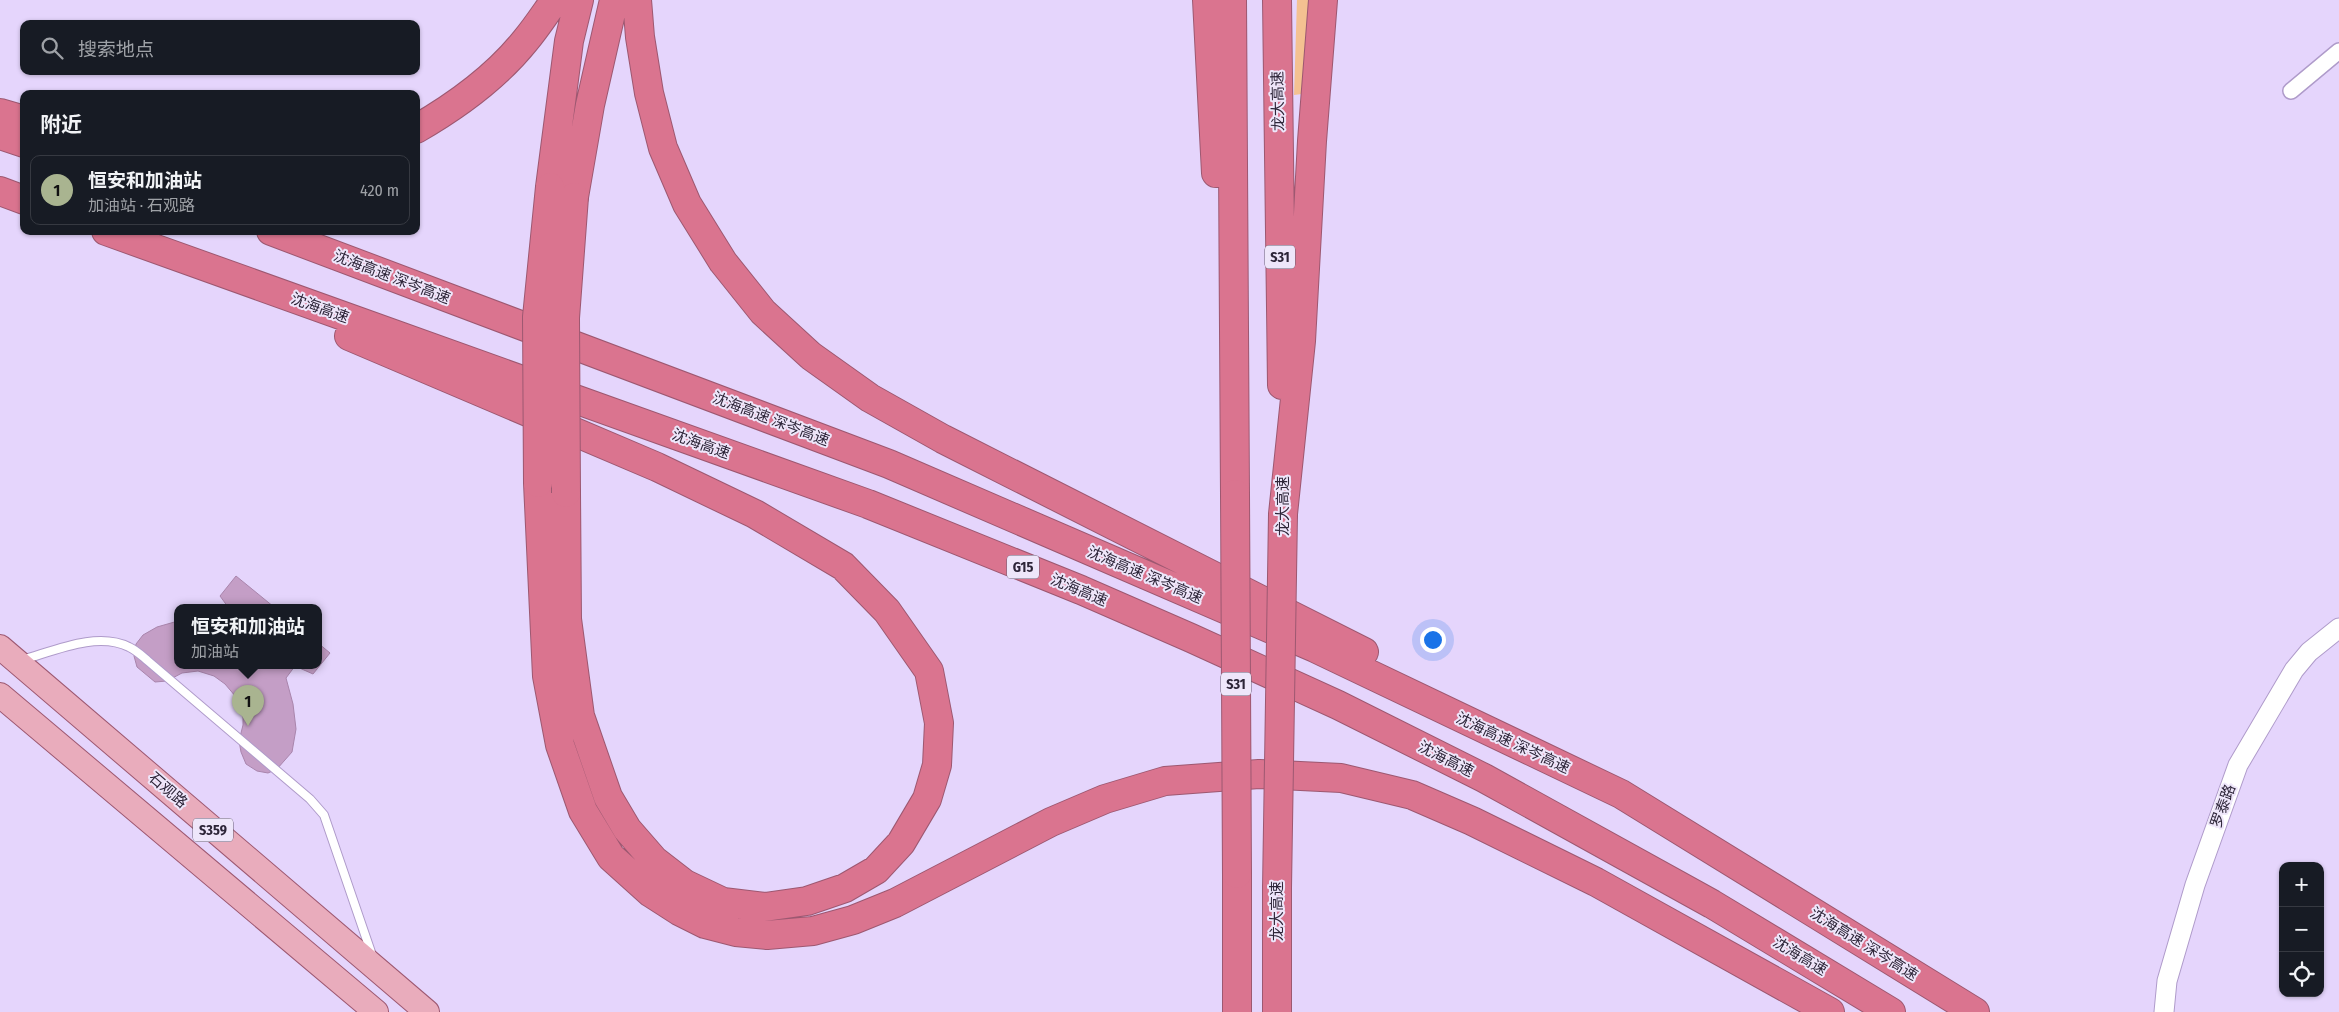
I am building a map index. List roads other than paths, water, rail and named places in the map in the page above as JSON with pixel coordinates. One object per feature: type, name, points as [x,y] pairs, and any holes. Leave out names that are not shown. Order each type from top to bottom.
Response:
[{"type":"highway","points":[[420,127],[441,114],[494,73],[525,42],[555,0]]},
{"type":"highway","points":[[579,0],[569,41],[541,260],[537,316],[538,483],[546,676],[560,745],[583,811],[611,857],[651,893],[679,911],[705,924],[736,932],[767,935],[813,931],[853,920],[895,903],[1051,822],[1105,800],[1165,781],[1259,774],[1340,778],[1412,795],[1472,821],[1605,886],[1830,1012]]},
{"type":"highway","points":[[114,235],[566,428],[657,467],[755,514],[843,566],[887,611],[930,671],[939,723],[937,766],[927,799],[901,843],[876,870],[845,888],[807,901],[765,907],[723,902],[685,884],[654,860],[627,829],[608,797],[580,716],[567,619],[566,493],[566,428],[565,318],[574,198],[590,105],[614,0]]},
{"type":"highway","points":[[637,0],[648,93],[663,148],[687,204],[723,262],[763,312],[811,356],[870,398],[943,439],[1532,734],[1621,794]]},
{"type":"highway","points":[[1207,0],[1214,143],[1233,361]]},
{"type":"highway","name":"S31","points":[[1232,0],[1237,1012]]},
{"type":"highway","name":"龙大高速","points":[[1277,0],[1283,514],[1277,1012]]},
{"type":"highway","points":[[1283,514],[1301,341],[1323,0]]},
{"type":"highway","points":[[0,112],[20,119]]},
{"type":"highway","points":[[0,135],[20,142]]},
{"type":"highway","points":[[0,192],[20,199]]},
{"type":"highway","name":"沈海高速","points":[[116,235],[868,504],[1081,590],[1191,638],[1338,705],[1484,778],[1712,904],[1891,1012]]},
{"type":"highway","name":"沈海高速 深岑高速","points":[[281,235],[889,464],[1315,648],[1621,794],[1974,1012]]},
{"type":"main road","name":"石观路","points":[[8,654],[427,1012]]},
{"type":"main road","name":"S359","points":[[0,695],[376,1012]]},
{"type":"main road","points":[[151,822],[173,795]]},
{"type":"street","points":[[2291,91],[2339,51]]},
{"type":"street","name":"罗泰路","points":[[2164,1012],[2167,980],[2195,885],[2238,765],[2294,670],[2309,652],[2339,628]]},
{"type":"lane","points":[[8,654],[96,641],[115,642],[129,647],[310,798],[324,815],[377,969]]},
{"type":"place","name":"恒安和加油站","points":[[248,726]]}]
